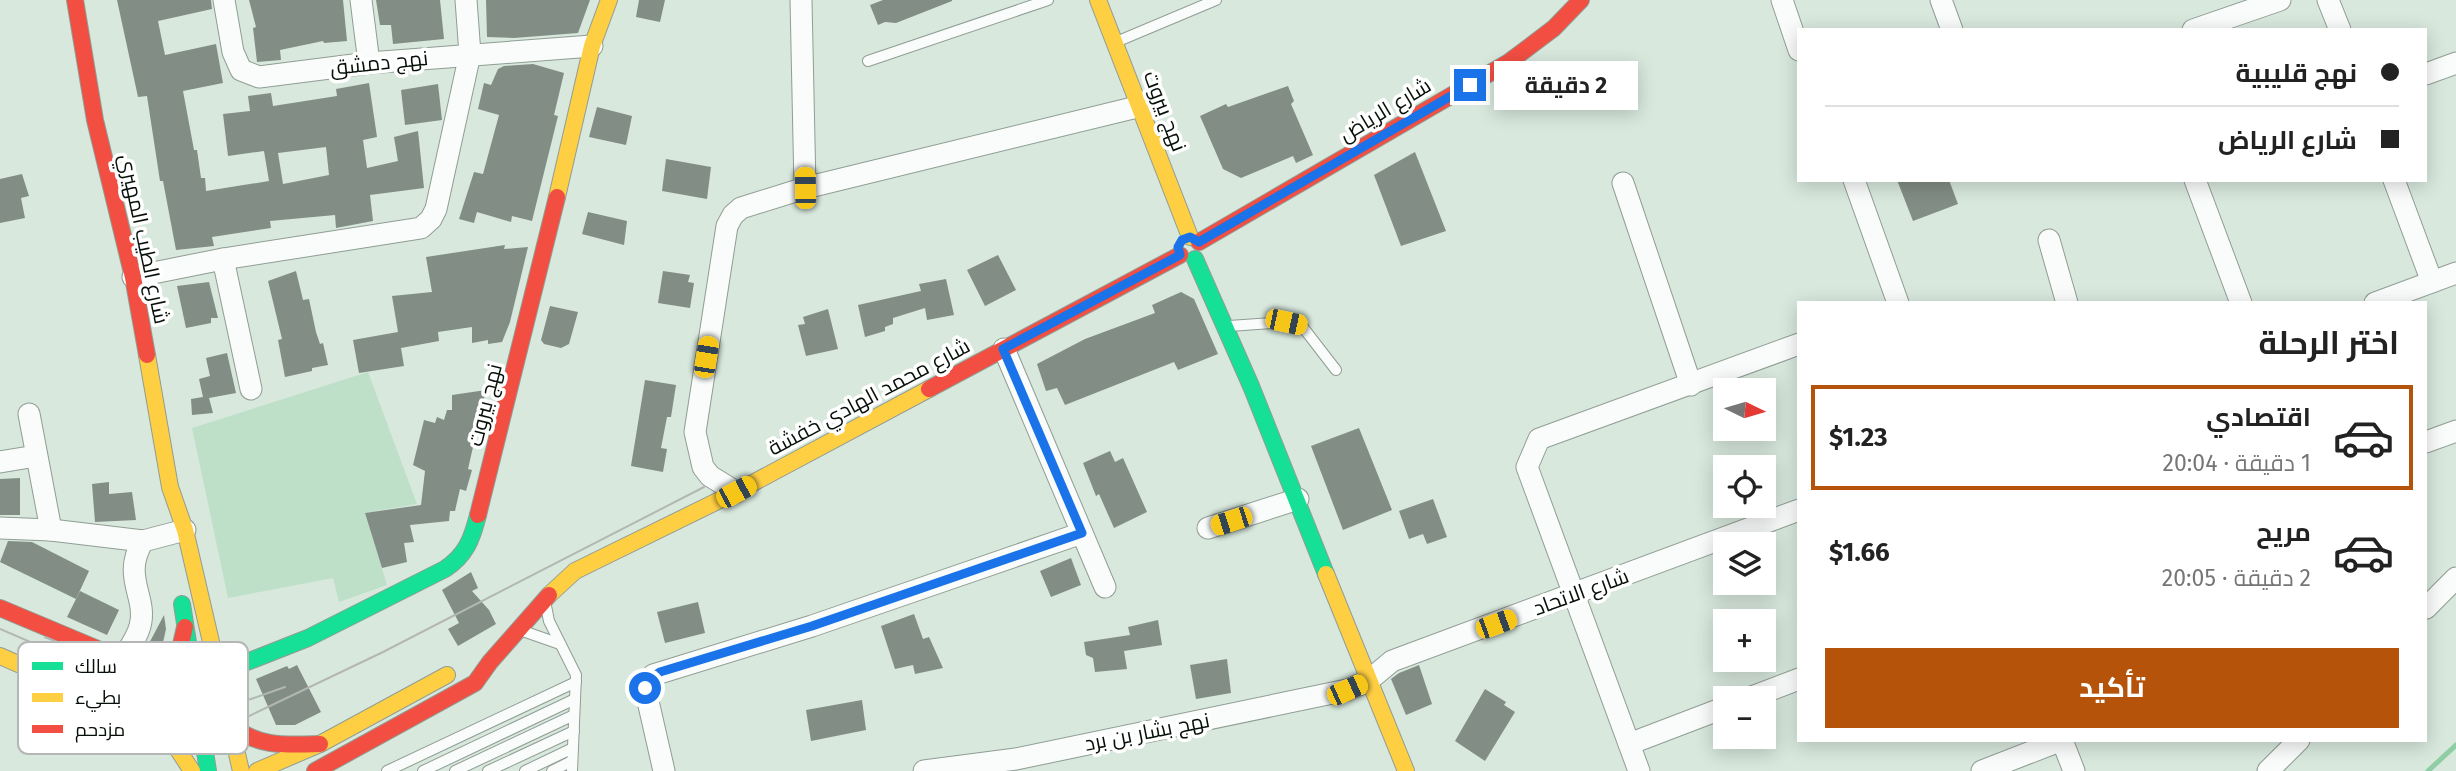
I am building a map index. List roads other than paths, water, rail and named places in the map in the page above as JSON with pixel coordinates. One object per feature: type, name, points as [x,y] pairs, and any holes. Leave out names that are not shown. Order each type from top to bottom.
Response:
[{"type":"street","name":"شارع الطيب المهيري","points":[[75,0],[95,120],[133,277],[170,487],[175,537],[209,642]]},
{"type":"street","name":"نهج دمشق","points":[[224,0],[233,52],[241,70],[259,77],[369,63],[592,46]]},
{"type":"street","points":[[361,0],[369,63]]},
{"type":"street","points":[[133,277],[223,259],[421,228],[431,219],[436,209],[470,54],[466,0]]},
{"type":"street","name":"نهج بيروت","points":[[248,664],[313,637],[439,571],[461,557],[467,549],[474,536],[538,281],[592,46],[609,0]]},
{"type":"street","points":[[801,0],[805,188]]},
{"type":"street","name":"نهج بيروت","points":[[1098,0],[1195,240]]},
{"type":"street","name":"شارع الرياض","points":[[1195,240],[1509,62],[1554,28],[1581,0]]},
{"type":"street","points":[[1782,0],[1797,46]]},
{"type":"street","points":[[1941,0],[1951,28]]},
{"type":"street","points":[[2199,28],[2280,0]]},
{"type":"street","points":[[2329,0],[2339,28]]},
{"type":"street","points":[[2427,74],[2456,63]]},
{"type":"street","points":[[736,492],[710,476],[703,467],[695,432],[727,226],[733,215],[741,208],[805,188],[1141,106]]},
{"type":"street","points":[[1854,182],[1897,301]]},
{"type":"street","points":[[2196,182],[2240,301]]},
{"type":"street","points":[[2395,182],[2432,282]]},
{"type":"street","points":[[1623,183],[1690,385]]},
{"type":"street","points":[[1195,240],[1180,243],[1178,251],[1188,257],[1226,326],[1298,499],[1367,681],[1406,771]]},
{"type":"street","points":[[2049,240],[2066,301]]},
{"type":"street","name":"شارع محمد الهادي خفشة","points":[[325,769],[475,683],[545,599],[575,571],[736,492],[1003,349],[1188,257]]},
{"type":"street","points":[[223,259],[251,389]]},
{"type":"street","points":[[2380,301],[2456,273]]},
{"type":"street","points":[[1639,771],[1527,467],[1539,439],[1797,345]]},
{"type":"street","points":[[1003,349],[1105,587]]},
{"type":"street","points":[[29,414],[51,530]]},
{"type":"street","points":[[2427,442],[2456,431]]},
{"type":"street","points":[[0,461],[36,456]]},
{"type":"street","points":[[1208,528],[1298,499]]},
{"type":"street","name":"شارع الاتحاد","points":[[1367,681],[1392,662],[1797,510]]},
{"type":"street","points":[[0,528],[51,530],[143,541],[175,537]]},
{"type":"street","points":[[664,771],[645,688],[647,681],[660,672],[812,626],[1082,533]]},
{"type":"street","points":[[131,642],[141,625],[134,569],[135,554],[143,541]]},
{"type":"street","points":[[2427,607],[2456,578]]},
{"type":"street","points":[[178,585],[188,642]]},
{"type":"street","points":[[0,608],[79,642]]},
{"type":"street","points":[[182,642],[185,624]]},
{"type":"street","points":[[0,656],[18,664]]},
{"type":"street","points":[[257,771],[320,744],[462,666],[490,662]]},
{"type":"street","points":[[1776,688],[1797,680]]},
{"type":"street","name":"نهج بشار بن برد","points":[[924,771],[1017,765],[1347,690],[1367,681]]},
{"type":"street","points":[[1629,744],[1713,712]]},
{"type":"street","points":[[248,738],[264,743],[320,744]]},
{"type":"street","points":[[1982,771],[2057,742]]},
{"type":"street","points":[[2063,742],[2074,771]]},
{"type":"street","points":[[2268,771],[2297,742]]},
{"type":"street","points":[[181,754],[192,771]]},
{"type":"lane","points":[[868,61],[1048,0]]},
{"type":"lane","points":[[1116,42],[1216,0]]},
{"type":"lane","points":[[1226,326],[1286,322],[1302,326],[1336,370]]},
{"type":"lane","points":[[545,599],[549,621],[576,675],[572,766],[552,771]]},
{"type":"lane","points":[[519,629],[560,644]]},
{"type":"lane","points":[[387,771],[576,682]]},
{"type":"lane","points":[[423,771],[575,699]]},
{"type":"lane","points":[[455,771],[574,715]]},
{"type":"lane","points":[[488,771],[574,731]]},
{"type":"lane","points":[[525,771],[573,748]]},
{"type":"waterway","points":[[2428,771],[2456,745]]},
{"type":"tram line","points":[[248,717],[383,652],[704,487]]},
{"type":"tram line","points":[[0,629],[30,642]]},
{"type":"tram line","points":[[45,637],[57,642]]},
{"type":"tram line","points":[[248,699],[285,687]]}]
